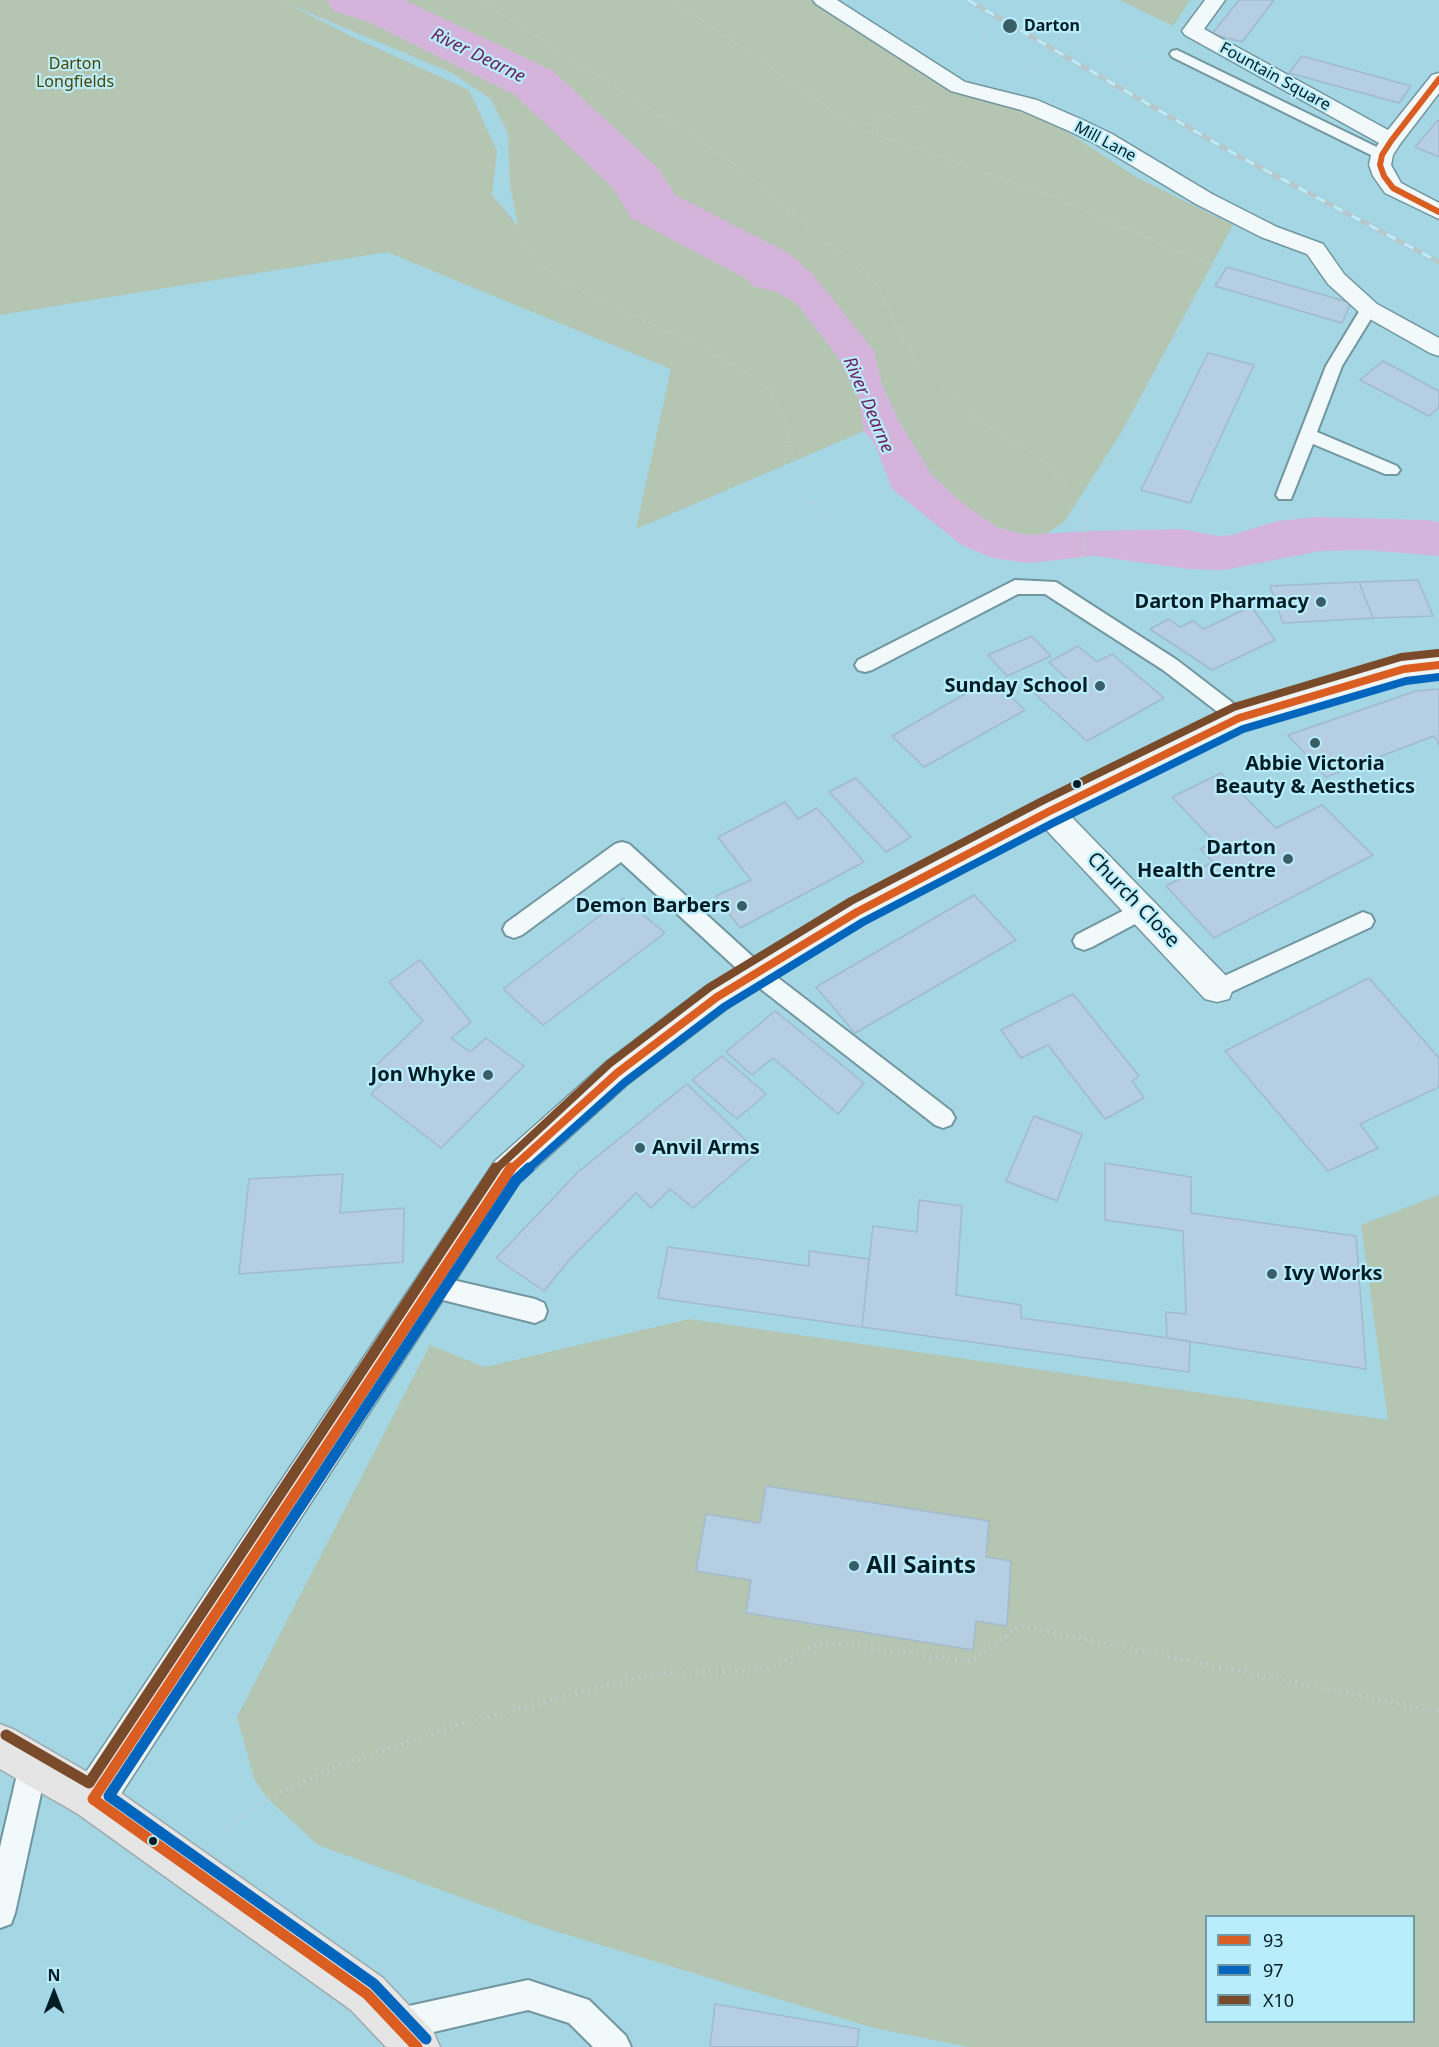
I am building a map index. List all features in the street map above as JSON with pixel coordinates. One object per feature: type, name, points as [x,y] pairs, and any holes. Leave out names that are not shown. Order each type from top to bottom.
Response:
[{"type":"highway","points":[[17,1755],[93,1799],[367,1994],[406,2036]]},
{"type":"main road","points":[[93,1799],[507,1172],[617,1073],[717,997],[756,973],[857,912],[1048,812],[1239,718],[1404,669],[1439,665]]},
{"type":"street","name":"Mill Lane","points":[[823,0],[958,87],[1029,105],[1104,139],[1204,199],[1249,222],[1315,249],[1336,279],[1369,309],[1439,348]]},
{"type":"street","name":"Fountain Square","points":[[1215,0],[1192,31],[1386,148]]},
{"type":"street","points":[[1436,87],[1386,148],[1380,165],[1384,176],[1393,188],[1439,212]]},
{"type":"street","name":"Church Close","points":[[1048,812],[1217,989]]},
{"type":"lane","points":[[1177,54],[1386,148]]},
{"type":"lane","points":[[1285,495],[1334,366],[1369,309]]},
{"type":"lane","points":[[1308,435],[1391,470]]},
{"type":"lane","points":[[865,665],[1015,587],[1049,587],[1170,665],[1239,718]]},
{"type":"lane","points":[[514,929],[622,850],[756,973],[943,1118]]},
{"type":"lane","points":[[1084,941],[1142,910]]},
{"type":"lane","points":[[1217,989],[1363,921]]},
{"type":"lane","points":[[430,1286],[535,1311]]},
{"type":"lane","points":[[0,1913],[17,1755]]},
{"type":"lane","points":[[406,2036],[528,1995],[578,2011],[615,2047]]},
{"type":"path","points":[[277,0],[452,73],[491,99],[508,134],[510,185],[518,227],[533,258],[557,278],[737,366],[770,390],[786,421],[800,490],[828,521]]},
{"type":"path","points":[[480,0],[731,161],[819,238],[860,266],[880,290],[895,323],[917,360],[970,415],[1035,454],[1085,505]]},
{"type":"path","points":[[673,0],[858,128],[1046,194],[1213,266]]},
{"type":"path","points":[[1030,15],[1120,67],[1177,54]]},
{"type":"path","points":[[858,128],[874,120],[973,90]]},
{"type":"path","points":[[1082,559],[1085,505],[1125,441],[1213,266],[1249,222]]},
{"type":"path","points":[[183,1862],[267,1798],[348,1762],[457,1725],[655,1673],[764,1671],[823,1642],[971,1661],[1020,1626],[1439,1712]]},
{"type":"green space","name":"Darton Longfields","points":[[0,0],[825,0],[958,87],[1046,118],[1136,177],[1233,225],[1121,433],[1064,522],[1046,534],[1025,535],[996,527],[961,502],[932,475],[898,420],[882,385],[874,351],[766,243],[682,209],[672,222],[712,242],[743,264],[770,288],[796,303],[843,366],[858,396],[864,431],[636,529],[671,369],[387,252],[0,315]],"holes":[[[288,4],[452,73],[491,99],[508,134],[510,185],[518,226],[492,195],[497,151],[469,90],[357,39]]]},
{"type":"green space","points":[[1120,0],[1190,0],[1173,26]]},
{"type":"green space","points":[[1439,1195],[1439,2047],[969,2047],[874,2028],[545,1928],[318,1845],[267,1798],[254,1778],[237,1717],[430,1345],[485,1367],[689,1319],[1388,1420],[1361,1225]]},
{"type":"water","points":[[681,209],[766,243],[812,273],[874,351],[882,385],[898,420],[932,475],[961,502],[996,527],[1025,535],[1181,529],[1218,536],[1232,535],[1277,521],[1316,517],[1426,520],[1439,522],[1439,556],[1366,550],[1320,551],[1224,570],[1189,569],[1094,556],[1029,563],[992,558],[960,544],[892,489],[875,444],[864,431],[858,396],[843,366],[796,303],[770,288],[743,264],[712,242],[671,222]]},
{"type":"building","points":[[1239,0],[1274,0],[1242,42],[1212,34]]},
{"type":"building","points":[[1302,56],[1411,86],[1399,103],[1289,73]]},
{"type":"building","points":[[1439,121],[1439,157],[1415,147]]},
{"type":"building","points":[[1227,267],[1351,303],[1342,323],[1215,286]]},
{"type":"building","points":[[1208,353],[1254,365],[1190,503],[1141,490]]},
{"type":"building","points":[[1383,361],[1439,391],[1439,407],[1429,416],[1360,380]]},
{"type":"building","points":[[1418,580],[1433,616],[1373,618],[1359,582]]},
{"type":"building","name":"Darton Pharmacy","points":[[1359,582],[1373,618],[1283,623],[1270,586]]},
{"type":"building","points":[[1251,606],[1275,640],[1212,670],[1150,629],[1169,619],[1180,627],[1193,621],[1204,629]]},
{"type":"building","points":[[1032,636],[1051,656],[1007,676],[988,655]]},
{"type":"building","name":"Sunday School","points":[[1078,646],[1097,662],[1112,654],[1164,698],[1087,741],[1035,694],[1066,678],[1049,662]]},
{"type":"building","points":[[991,679],[1025,710],[924,767],[892,736]]},
{"type":"building","points":[[1439,689],[1439,745],[1434,736],[1326,777],[1288,735],[1416,691]]},
{"type":"building","name":"Darton Health Centre","points":[[1221,773],[1276,828],[1322,805],[1373,855],[1214,938],[1166,886],[1213,862],[1200,849],[1215,842],[1172,797]]},
{"type":"building","points":[[856,778],[911,837],[886,852],[829,792]]},
{"type":"building","points":[[785,802],[798,819],[817,808],[864,862],[740,928],[716,896],[751,880],[718,837]]},
{"type":"building","points":[[974,895],[1016,940],[855,1033],[816,987]]},
{"type":"building","points":[[623,898],[665,933],[543,1025],[503,989]]},
{"type":"building","points":[[420,960],[471,1022],[451,1038],[470,1052],[486,1038],[524,1066],[441,1148],[371,1094],[386,1080],[371,1070],[423,1021],[389,982]]},
{"type":"building","points":[[1369,978],[1439,1058],[1439,1087],[1360,1124],[1378,1148],[1328,1171],[1225,1051]]},
{"type":"building","points":[[1073,994],[1139,1076],[1132,1081],[1144,1098],[1105,1119],[1048,1045],[1021,1058],[1001,1030]]},
{"type":"building","points":[[775,1011],[864,1083],[838,1114],[773,1058],[752,1075],[726,1052]]},
{"type":"building","points":[[722,1056],[766,1094],[737,1119],[692,1080]]},
{"type":"building","points":[[687,1084],[758,1152],[693,1208],[670,1189],[651,1208],[636,1193],[571,1258],[544,1291],[496,1258],[578,1172]]},
{"type":"building","points":[[1034,1116],[1082,1134],[1057,1201],[1006,1181]]},
{"type":"building","name":"Ivy Works","points":[[1105,1163],[1191,1177],[1191,1213],[1356,1236],[1366,1369],[1167,1338],[1166,1312],[1186,1314],[1183,1231],[1105,1220]]},
{"type":"building","points":[[343,1174],[340,1213],[404,1208],[403,1262],[239,1274],[249,1179]]},
{"type":"building","points":[[919,1200],[962,1206],[956,1295],[1021,1305],[1021,1318],[1190,1341],[1189,1372],[862,1327],[873,1226],[917,1232]]},
{"type":"building","points":[[668,1247],[809,1266],[809,1251],[869,1259],[862,1327],[658,1298]]},
{"type":"building","name":"All Saints","points":[[766,1486],[989,1521],[986,1557],[1011,1561],[1007,1626],[976,1621],[973,1650],[746,1613],[751,1580],[696,1571],[706,1514],[760,1523]]},
{"type":"building","points":[[715,2004],[859,2029],[857,2047],[710,2047]]},
{"type":"waterway","name":"River Dearne","points":[[352,0],[389,12],[534,83],[639,181],[652,206],[764,264],[777,274]]},
{"type":"railway","points":[[968,0],[1233,153],[1439,262]]},
{"type":"transit line","name":"93","points":[[1439,79],[1391,141],[1382,155],[1380,165],[1384,176],[1393,188],[1439,212]]},
{"type":"transit line","name":"X10","points":[[6,1735],[89,1783],[498,1165],[609,1064],[710,987],[851,901],[1042,801],[1234,707],[1401,657],[1438,653]]},
{"type":"transit line","name":"93","points":[[417,2047],[367,1994],[93,1799],[507,1172],[617,1073],[717,997],[857,912],[1048,812],[1239,718],[1404,669],[1439,665]]},
{"type":"transit line","name":"97","points":[[426,2039],[374,1984],[109,1796],[516,1180],[625,1082],[724,1007],[863,922],[1053,823],[1243,729],[1406,681],[1439,677]]},
{"type":"place","name":"Darton","points":[[1010,26]]},
{"type":"place","name":"Darton Pharmacy","points":[[1321,602]]},
{"type":"place","name":"Sunday School","points":[[1100,686]]},
{"type":"place","name":"Abbie Victoria Beauty & Aesthetics","points":[[1315,743]]},
{"type":"place","name":"Darton Health Centre","points":[[1288,859]]},
{"type":"place","name":"Demon Barbers","points":[[742,906]]},
{"type":"place","name":"Jon Whyke","points":[[488,1075]]},
{"type":"place","name":"Anvil Arms","points":[[640,1148]]},
{"type":"place","name":"Ivy Works","points":[[1272,1274]]},
{"type":"place","name":"All Saints","points":[[854,1566]]}]
